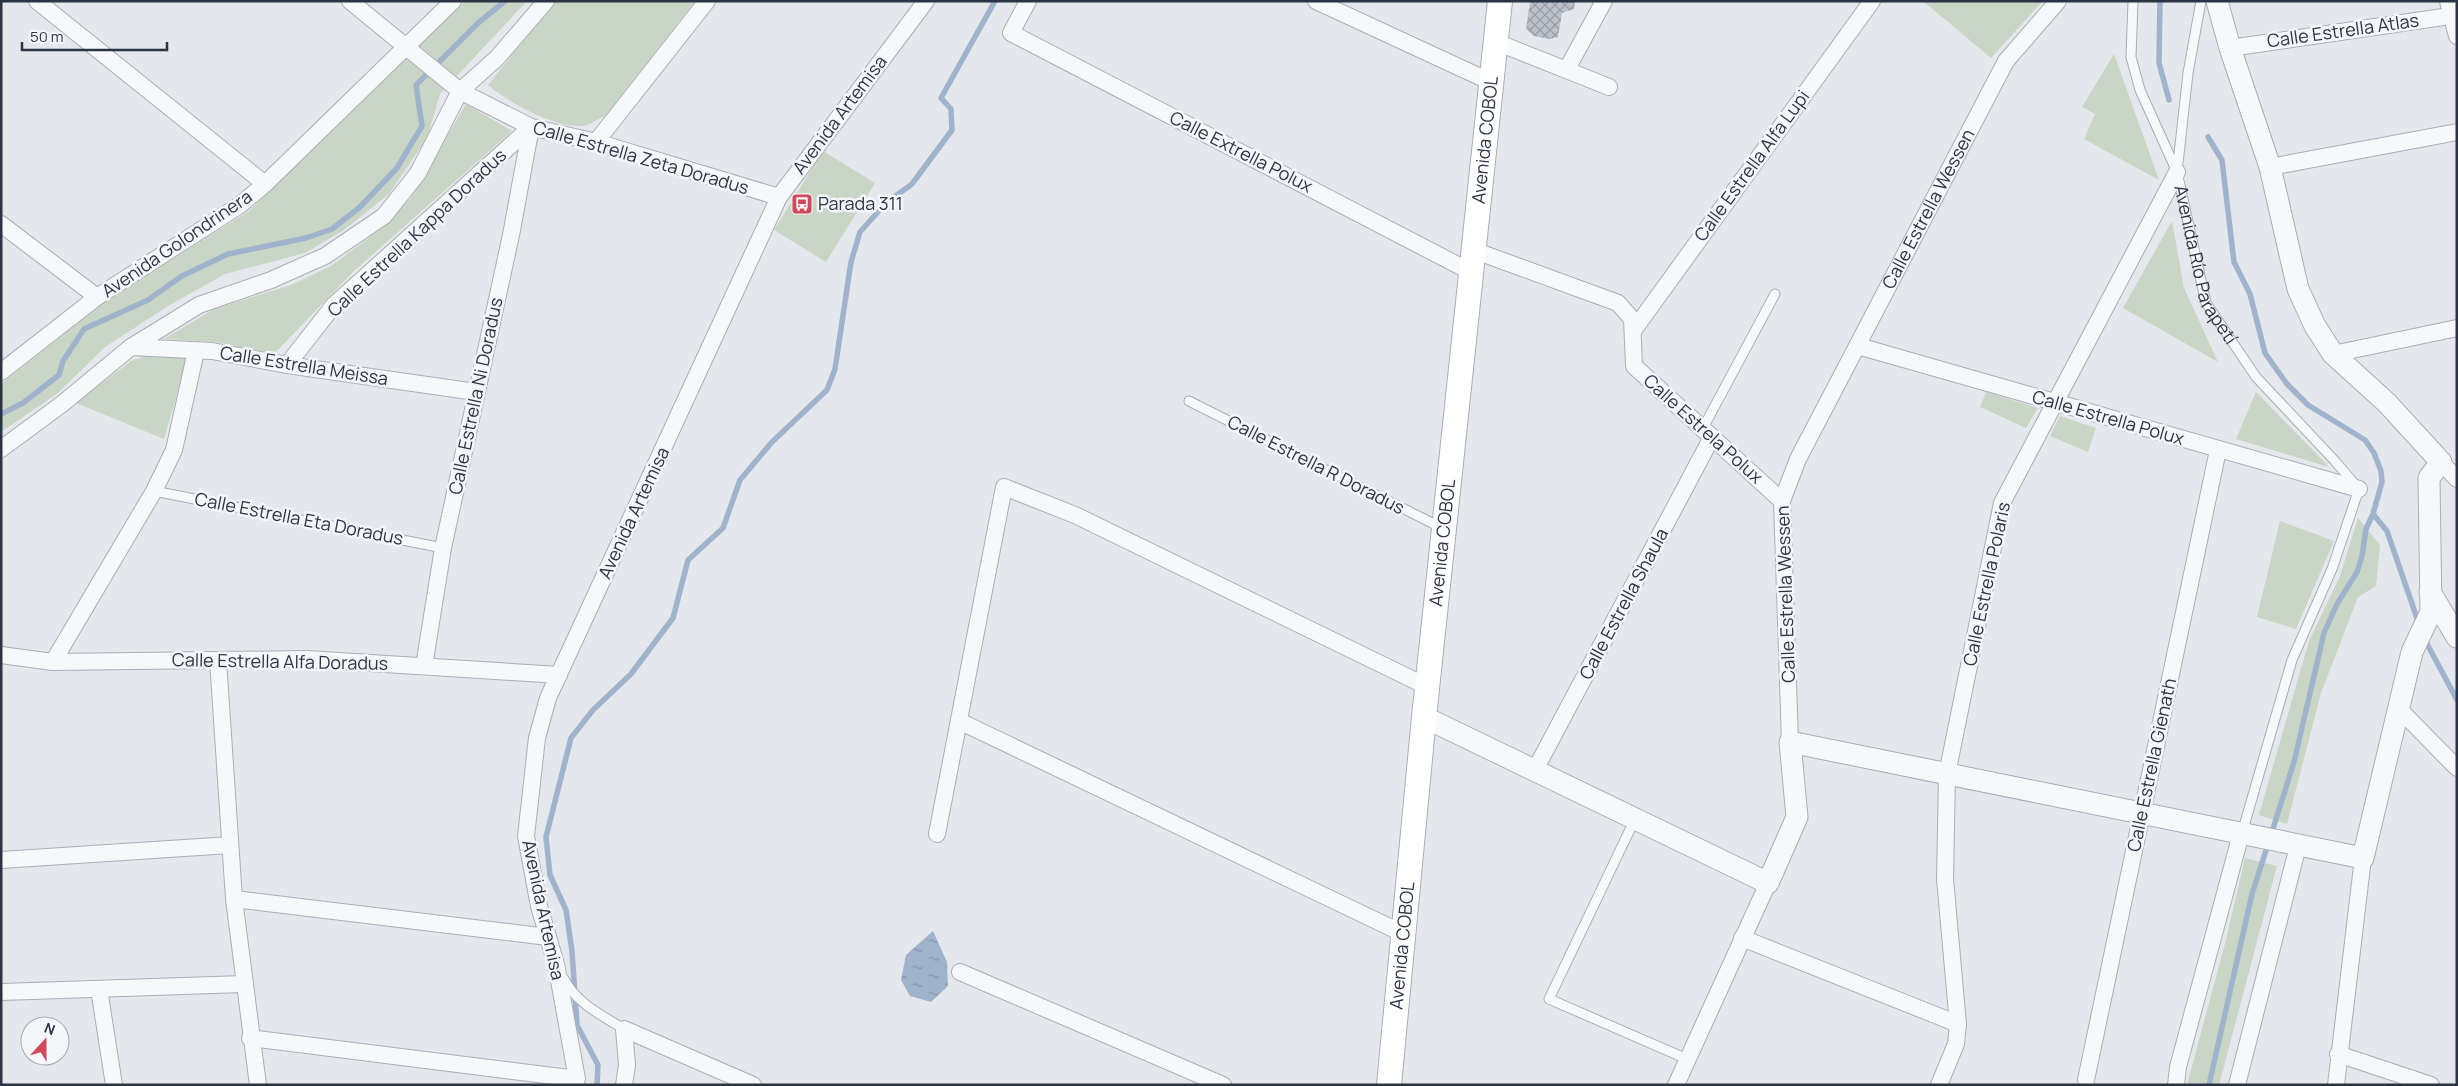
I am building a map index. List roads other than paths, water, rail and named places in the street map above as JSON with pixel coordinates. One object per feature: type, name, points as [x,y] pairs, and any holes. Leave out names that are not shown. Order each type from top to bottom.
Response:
[{"type":"main road","name":"Avenida COBOL","points":[[1389,1085],[1424,717],[1500,1]]},
{"type":"street","points":[[37,1],[265,184]]},
{"type":"street","name":"Calle Estrella Zeta Doradus","points":[[350,1],[460,91],[531,127],[596,142],[779,197]]},
{"type":"street","name":"Avenida Golondrinera","points":[[1,372],[96,297],[240,205],[265,184],[453,1]]},
{"type":"street","points":[[1,449],[62,404],[131,347],[199,304],[272,280],[325,256],[384,216],[418,173],[460,91],[497,58],[546,1]]},
{"type":"street","points":[[596,142],[707,1]]},
{"type":"street","name":"Avenida Artemisa","points":[[250,1038],[577,1079],[556,964],[539,906],[526,836],[537,738],[548,698],[779,197],[926,1]]},
{"type":"street","name":"Calle Extrella Polux","points":[[1028,1],[1010,33],[1472,261]]},
{"type":"street","points":[[1316,1],[1491,82]]},
{"type":"street","points":[[1567,70],[1604,1]]},
{"type":"street","name":"Calle Estrella Alfa Lupi","points":[[1632,331],[1872,1]]},
{"type":"street","name":"Calle Estrella Wessen","points":[[1676,1085],[1797,817],[1790,742],[1782,501],[1798,459],[2006,61],[2058,1]]},
{"type":"street","points":[[2217,1],[2230,48],[2270,167],[2298,289],[2315,326],[2333,354],[2386,403],[2457,479]]},
{"type":"street","points":[[2452,11],[2457,36]]},
{"type":"street","name":"Calle Estrella Atlas","points":[[2230,48],[2452,11]]},
{"type":"street","points":[[1496,42],[1609,87]]},
{"type":"street","name":"Calle Estrella Kappa Doradus","points":[[286,365],[334,305],[531,127]]},
{"type":"street","name":"Calle Estrella Ni Doradus","points":[[424,666],[443,548],[511,235],[531,127]]},
{"type":"street","points":[[2270,167],[2457,132]]},
{"type":"street","name":"Calle Estrella Polaris","points":[[1939,1085],[1956,1044],[1958,1024],[1946,879],[1947,774],[2002,503],[2177,172]]},
{"type":"street","points":[[1,224],[96,297]]},
{"type":"street","name":"Calle Estrela Polux","points":[[1472,261],[1618,303],[1632,320],[1634,366],[1782,501]]},
{"type":"street","points":[[2333,354],[2457,328]]},
{"type":"street","name":"Calle Estrella Polux","points":[[1858,346],[2359,489]]},
{"type":"street","name":"Calle Estrella Meissa","points":[[131,347],[196,351],[212,350],[286,365],[476,392]]},
{"type":"street","points":[[52,662],[154,491],[174,450],[196,351]]},
{"type":"street","name":"Calle Estrella Shaula","points":[[1535,770],[1708,432]]},
{"type":"street","name":"Calle Estrella Gienath","points":[[2086,1080],[2218,450]]},
{"type":"street","points":[[2336,1085],[2338,1054],[2363,858],[2400,710],[2412,652],[2431,612],[2429,589],[2429,478],[2441,462]]},
{"type":"street","points":[[937,834],[1004,487],[1075,515],[1428,687]]},
{"type":"street","points":[[2429,589],[2457,637]]},
{"type":"street","name":"Calle Estrella Alfa Doradus","points":[[1,656],[52,662],[307,659],[559,676]]},
{"type":"street","points":[[218,660],[234,899],[250,1038],[258,1085]]},
{"type":"street","points":[[2400,710],[2457,768]]},
{"type":"street","points":[[1424,717],[1768,883]]},
{"type":"street","points":[[959,721],[1404,934]]},
{"type":"street","points":[[1790,742],[2363,858]]},
{"type":"street","points":[[2176,1085],[2178,1067],[2260,838]]},
{"type":"street","points":[[1,860],[230,845]]},
{"type":"street","points":[[2236,1085],[2298,846]]},
{"type":"street","points":[[234,899],[548,937]]},
{"type":"street","points":[[1742,938],[1958,1024]]},
{"type":"street","points":[[960,972],[1223,1085]]},
{"type":"street","points":[[1,992],[244,984]]},
{"type":"street","points":[[99,989],[114,1085]]},
{"type":"street","points":[[624,1085],[627,1065],[624,1029],[753,1085]]},
{"type":"street","points":[[2338,1054],[2431,1085]]},
{"type":"lane","name":"Avenida Río Parapetí","points":[[2134,1],[2131,57],[2140,90],[2177,172],[2206,303],[2256,377],[2359,489]]},
{"type":"lane","name":"Calle Estrella Polaris","points":[[2177,172],[2188,73],[2201,1]]},
{"type":"lane","points":[[1708,432],[1775,294]]},
{"type":"lane","name":"Calle Estrella R Doradus","points":[[1188,402],[1444,529]]},
{"type":"lane","points":[[2260,838],[2292,660],[2332,569],[2359,489]]},
{"type":"lane","name":"Calle Estrella Eta Doradus","points":[[154,491],[443,548]]},
{"type":"lane","points":[[1635,819],[1549,999],[1687,1058]]},
{"type":"lane","points":[[556,964],[568,987],[584,1003],[624,1029]]},
{"type":"water","points":[[933,931],[947,962],[948,986],[931,1002],[910,996],[901,980],[906,955]]},
{"type":"waterway","points":[[1,414],[23,403],[59,375],[63,361],[84,329],[148,300],[182,276],[228,254],[306,238],[332,229],[360,207],[397,168],[422,126],[416,85],[478,23],[505,1]]},
{"type":"waterway","points":[[597,1085],[598,1065],[577,1025],[572,951],[566,910],[550,875],[546,837],[571,738],[593,710],[631,674],[673,618],[688,560],[723,528],[740,480],[772,442],[827,390],[835,369],[851,262],[860,232],[886,203],[912,184],[952,130],[951,109],[941,98],[995,1]]},
{"type":"waterway","points":[[2160,1],[2159,63],[2169,100]]},
{"type":"waterway","points":[[2208,137],[2222,160],[2234,262],[2250,294],[2265,353],[2287,384],[2308,405],[2365,440],[2374,453],[2381,471],[2382,482],[2373,514],[2387,531],[2419,624]]},
{"type":"waterway","points":[[2271,835],[2294,762],[2324,633],[2337,604],[2357,572],[2362,556],[2366,529],[2373,514]]},
{"type":"waterway","points":[[2425,640],[2457,700]]},
{"type":"waterway","points":[[2209,1085],[2252,894],[2268,844]]},
{"type":"place","name":"Parada 311","points":[[802,204]]}]
